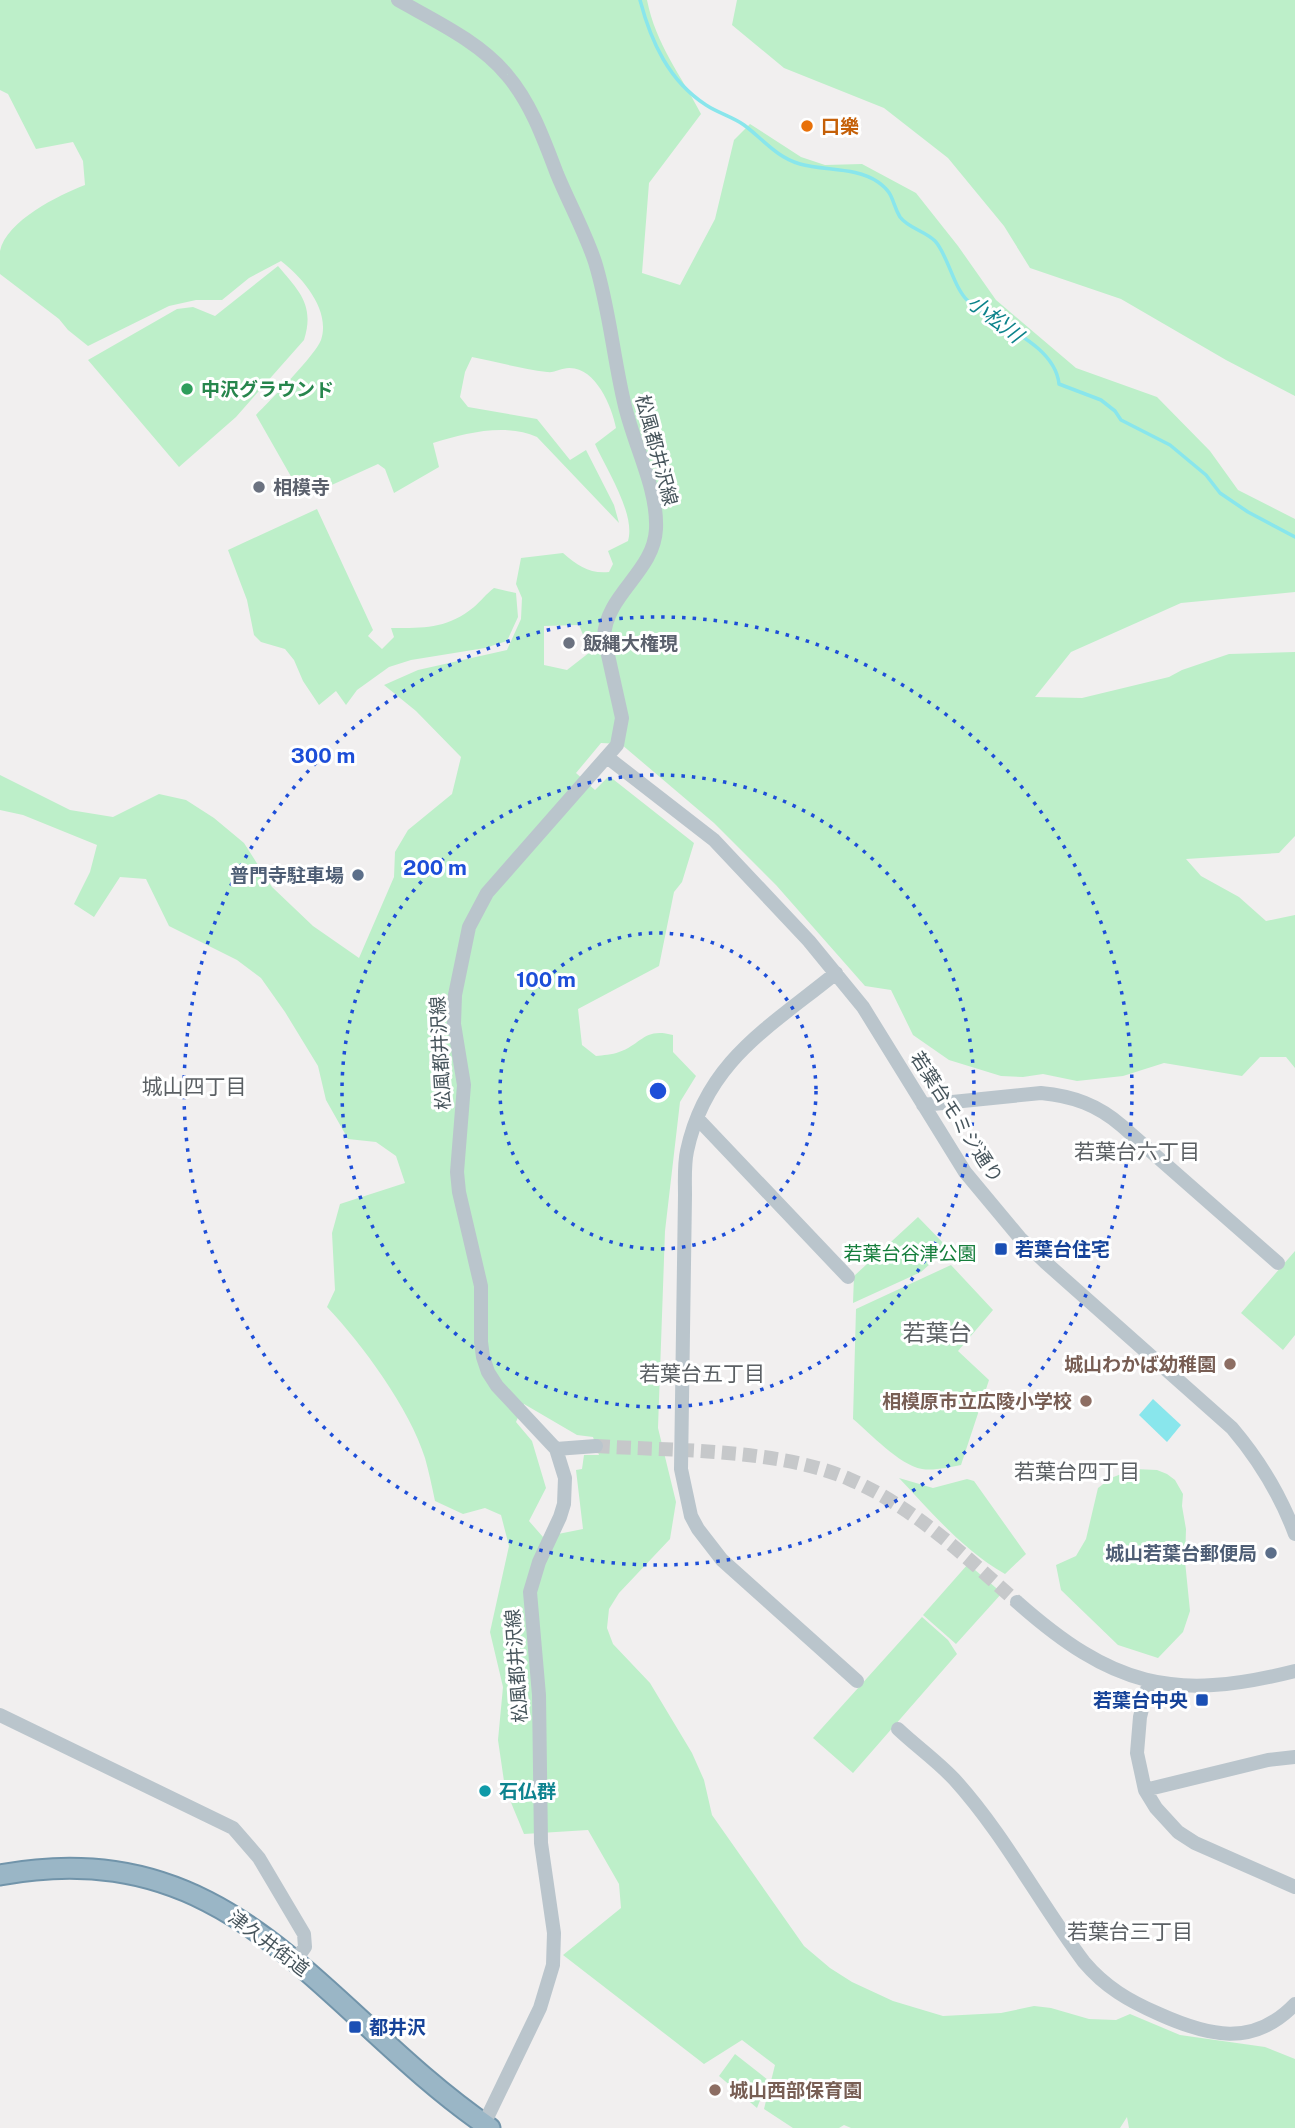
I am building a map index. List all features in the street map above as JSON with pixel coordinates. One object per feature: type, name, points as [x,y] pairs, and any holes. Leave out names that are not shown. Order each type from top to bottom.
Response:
[{"type":"highway","name":"津久井街道","points":[[0,1875],[65,1867],[117,1871],[147,1877],[201,1896],[232,1913],[295,1961],[422,2075],[487,2126]]},
{"type":"street","name":"松風都井沢線","points":[[398,0],[494,61],[508,75],[528,108],[597,268],[628,421],[656,509],[656,533],[649,556],[614,604],[605,626],[604,637],[622,718],[617,745],[487,894],[469,927],[454,1003],[454,1024],[464,1085],[457,1172],[459,1192],[481,1286],[481,1342],[484,1357],[488,1372],[497,1386],[556,1449],[565,1478],[564,1504],[539,1562],[530,1592],[540,1695],[541,1843],[554,1933],[552,1965],[540,2008],[487,2126]]},
{"type":"street","name":"若葉台モミジ通り","points":[[607,757],[714,840],[836,973],[886,1041],[965,1172],[1020,1238],[1045,1262],[1232,1428],[1270,1478],[1295,1534]]},
{"type":"street","points":[[836,973],[731,1059],[712,1084],[697,1118],[687,1153],[684,1195],[681,1469],[686,1498],[698,1529],[722,1560],[857,1681]]},
{"type":"street","points":[[923,1105],[1041,1093],[1059,1094],[1086,1102],[1113,1118],[1278,1263]]},
{"type":"street","points":[[697,1118],[848,1277]]},
{"type":"street","points":[[556,1449],[596,1446]]},
{"type":"street","points":[[1017,1602],[1052,1633],[1077,1649],[1118,1671],[1149,1682],[1195,1686],[1230,1685],[1295,1671]]},
{"type":"street","points":[[1149,1682],[1137,1741],[1139,1765],[1145,1790],[1166,1821],[1186,1838],[1295,1886]]},
{"type":"street","points":[[0,1716],[233,1828],[259,1858],[304,1934],[305,1947],[295,1961]]},
{"type":"street","points":[[898,1729],[962,1789],[1012,1855],[1079,1955],[1094,1974],[1121,1996],[1190,2028],[1225,2034],[1244,2033],[1263,2027],[1279,2019],[1295,2004]]},
{"type":"street","points":[[1145,1790],[1268,1760],[1295,1757]]},
{"type":"green space","points":[[0,0],[647,0],[663,46],[701,114],[649,183],[642,273],[680,285],[715,219],[734,140],[750,124],[801,157],[825,165],[862,164],[916,193],[996,300],[1076,368],[1157,397],[1210,451],[1238,490],[1295,519],[1295,592],[1181,603],[1071,652],[1035,697],[1082,698],[1169,677],[1229,654],[1295,652],[1295,836],[1279,853],[1186,859],[1201,876],[1239,897],[1266,921],[1295,915],[1295,1068],[1286,1057],[1260,1057],[1242,1076],[1164,1063],[1123,1076],[1077,1081],[1043,1074],[1001,1076],[949,1060],[913,1035],[891,990],[865,986],[776,885],[714,823],[621,744],[601,743],[576,773],[595,790],[609,776],[694,843],[682,882],[674,892],[659,966],[578,1009],[582,1045],[596,1056],[627,1049],[656,1033],[673,1035],[673,1052],[696,1076],[680,1102],[665,1231],[658,1428],[676,1502],[670,1539],[619,1593],[609,1609],[607,1628],[613,1644],[650,1683],[692,1753],[704,1780],[712,1815],[804,1946],[830,1968],[852,1982],[893,2001],[943,2016],[1001,2013],[1034,2006],[1089,2019],[1116,2020],[1130,2014],[1180,2035],[1265,2047],[1295,2059],[1295,2128],[1129,2128],[1127,2117],[1120,2128],[851,2128],[844,2125],[839,2128],[793,2128],[764,2109],[775,2065],[742,2040],[704,2064],[563,1955],[621,1908],[619,1884],[588,1830],[524,1834],[505,1788],[498,1740],[503,1687],[490,1632],[509,1546],[501,1515],[485,1508],[463,1514],[435,1501],[418,1439],[397,1398],[355,1339],[327,1307],[335,1290],[332,1233],[340,1204],[405,1183],[396,1156],[376,1142],[348,1139],[326,1100],[318,1066],[261,978],[237,960],[169,926],[146,879],[120,877],[94,917],[74,904],[90,872],[97,845],[23,815],[0,810],[0,775],[70,810],[113,817],[159,794],[186,800],[214,818],[244,843],[272,887],[313,926],[359,958],[394,877],[395,852],[408,830],[452,794],[461,757],[416,711],[384,685],[418,670],[507,650],[521,619],[522,598],[516,584],[521,558],[563,553],[584,568],[609,572],[613,564],[608,551],[628,541],[629,530],[624,505],[595,444],[616,428],[614,419],[601,389],[587,374],[578,369],[566,368],[547,372],[472,357],[465,372],[460,397],[468,407],[537,419],[570,460],[586,450],[614,505],[619,523],[537,437],[512,431],[485,431],[433,443],[439,467],[394,493],[385,469],[378,464],[314,493],[293,480],[256,415],[301,367],[321,340],[322,317],[306,285],[281,261],[249,278],[222,300],[196,300],[169,306],[88,346],[59,319],[0,274],[0,251],[12,229],[48,202],[85,185],[83,161],[73,142],[36,149],[8,94],[0,90]],"holes":[[[579,625],[590,652],[567,670],[544,665],[544,626]],[[524,1404],[577,1435],[593,1437],[599,1455],[584,1455],[582,1469],[576,1470],[583,1529],[543,1537],[529,1521],[546,1488],[532,1441],[516,1422]]]},
{"type":"green space","points":[[737,0],[1295,0],[1295,396],[1226,360],[1121,299],[1030,268],[1004,226],[948,158],[884,108],[784,68],[732,25]]},
{"type":"green space","name":"中沢グラウンド","points":[[278,266],[303,299],[308,317],[304,340],[236,417],[179,467],[88,360],[177,309],[193,307],[215,316]]},
{"type":"green space","points":[[317,509],[373,630],[368,636],[382,649],[394,637],[391,628],[435,626],[454,620],[474,607],[494,588],[516,593],[518,617],[507,641],[485,648],[411,660],[389,667],[357,690],[346,705],[336,691],[319,705],[285,649],[261,642],[254,635],[247,600],[228,550]]},
{"type":"green space","name":"若葉台谷津公園","points":[[918,1217],[948,1248],[921,1272],[853,1303],[854,1276]]},
{"type":"green space","points":[[1295,1251],[1295,1335],[1283,1350],[1241,1313]]},
{"type":"green space","points":[[951,1265],[993,1310],[958,1351],[989,1380],[961,1465],[922,1469],[895,1455],[853,1419],[856,1309]]},
{"type":"green space","points":[[1134,1469],[1157,1470],[1167,1474],[1175,1480],[1183,1494],[1190,1611],[1183,1632],[1158,1658],[1118,1645],[1061,1590],[1056,1565],[1076,1556],[1086,1539],[1098,1488],[1111,1478]]},
{"type":"green space","points":[[899,1478],[933,1488],[967,1479],[974,1481],[1026,1554],[1005,1574],[975,1554]]},
{"type":"green space","points":[[968,1564],[1002,1593],[956,1644],[923,1615]]},
{"type":"green space","points":[[922,1617],[948,1640],[957,1654],[853,1773],[813,1738]]},
{"type":"green space","points":[[735,2054],[768,2080],[757,2108],[719,2076]]},
{"type":"water","points":[[1153,1399],[1181,1425],[1167,1442],[1139,1415]]},
{"type":"waterway","name":"小松川","points":[[640,0],[663,59],[693,95],[744,125],[791,161],[860,174],[878,182],[890,194],[903,221],[940,247],[958,288],[968,301],[1036,346],[1055,370],[1059,384],[1101,400],[1115,411],[1121,420],[1170,445],[1206,475],[1220,493],[1248,512],[1295,537]]},
{"type":"tunnel","points":[[596,1446],[758,1456],[790,1461],[849,1479],[873,1490],[917,1518],[1017,1602]]},
{"type":"place","name":"口樂","points":[[807,126]]},
{"type":"place","name":"中沢グラウンド","points":[[187,389]]},
{"type":"place","name":"相模寺","points":[[259,487]]},
{"type":"place","name":"飯縄大権現","points":[[569,643]]},
{"type":"place","name":"普門寺駐車場","points":[[358,875]]},
{"type":"place","name":"若葉台住宅","points":[[1001,1249]]},
{"type":"place","name":"城山わかば幼稚園","points":[[1230,1364]]},
{"type":"place","name":"相模原市立広陵小学校","points":[[1086,1401]]},
{"type":"place","name":"城山若葉台郵便局","points":[[1271,1553]]},
{"type":"place","name":"若葉台中央","points":[[1202,1700]]},
{"type":"place","name":"石仏群","points":[[485,1791]]},
{"type":"place","name":"都井沢","points":[[355,2027]]},
{"type":"place","name":"城山西部保育園","points":[[715,2090]]},
{"type":"district","name":"城山四丁目","points":[[194,1087]]},
{"type":"district","name":"若葉台六丁目","points":[[1137,1152]]},
{"type":"district","name":"若葉台","points":[[937,1333]]},
{"type":"district","name":"若葉台五丁目","points":[[702,1374]]},
{"type":"district","name":"若葉台四丁目","points":[[1077,1472]]},
{"type":"district","name":"若葉台三丁目","points":[[1130,1932]]}]
